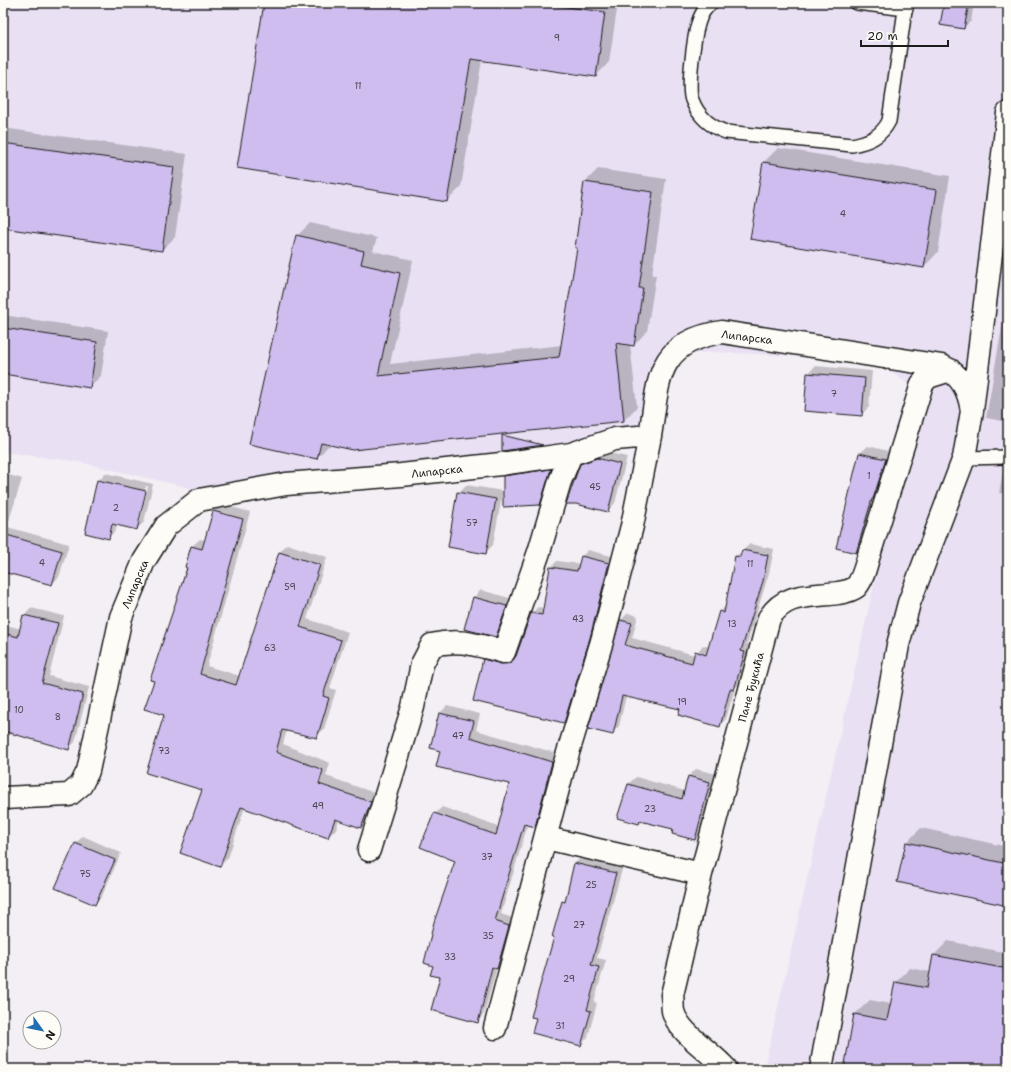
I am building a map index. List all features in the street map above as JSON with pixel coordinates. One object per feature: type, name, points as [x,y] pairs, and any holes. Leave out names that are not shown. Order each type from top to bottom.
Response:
[{"type":"street","points":[[821,1069],[898,645],[909,603],[964,458],[972,410],[1008,113]]},
{"type":"street","name":"Липарска","points":[[3,798],[69,795],[81,785],[88,771],[121,616],[144,561],[166,526],[199,500],[286,484],[401,476],[570,454],[615,439],[650,436],[660,376],[665,364],[674,351],[696,338],[722,332],[932,363],[950,370],[958,376],[970,396],[972,410]]},
{"type":"street","name":"Пане Ђукића","points":[[726,1069],[718,1059],[682,1026],[674,1012],[672,995],[701,874],[769,618],[776,607],[791,598],[846,592],[856,587],[870,552],[922,384],[928,377],[950,370]]},
{"type":"street","points":[[495,1028],[564,766],[602,641],[632,526],[650,436]]},
{"type":"street","points":[[369,850],[413,707],[422,664],[432,645],[449,641],[471,643],[504,652],[539,552],[560,481],[570,454]]},
{"type":"street","points":[[546,838],[701,874]]},
{"type":"lane","points":[[711,3],[698,23],[690,88],[691,99],[706,121],[714,128],[726,132],[852,145],[866,142],[878,136],[889,121],[906,6],[857,3]]},
{"type":"lane","points":[[964,458],[1008,458]]},
{"type":"shaded area","points":[[3,3],[1008,3],[1008,1069],[764,1069],[918,391],[874,360],[712,352],[661,357],[645,415],[610,452],[336,487],[254,503],[79,462],[3,452]]},
{"type":"building","points":[[264,3],[536,3],[605,12],[596,77],[471,59],[447,202],[237,168]]},
{"type":"building","points":[[944,3],[969,3],[964,29],[940,25]]},
{"type":"building","points":[[3,143],[174,167],[162,251],[3,228]]},
{"type":"building","points":[[763,162],[937,190],[924,268],[750,239]]},
{"type":"building","points":[[584,182],[653,192],[639,288],[643,288],[634,346],[616,343],[624,421],[353,450],[321,443],[317,459],[249,444],[296,235],[364,251],[361,264],[400,273],[378,376],[559,357],[577,248],[575,248]]},
{"type":"building","points":[[3,328],[97,342],[90,388],[3,374]]},
{"type":"building","points":[[807,373],[865,378],[862,416],[804,411]]},
{"type":"building","points":[[502,435],[543,445],[502,451]]},
{"type":"building","points":[[859,453],[886,459],[856,553],[836,548]]},
{"type":"building","points":[[597,458],[620,464],[608,512],[576,504],[566,504],[580,464]]},
{"type":"building","points":[[551,469],[540,505],[503,507],[503,476]]},
{"type":"building","points":[[97,480],[146,491],[137,530],[112,524],[109,539],[85,533]]},
{"type":"building","points":[[457,492],[496,499],[486,554],[448,547]]},
{"type":"building","points":[[213,511],[243,519],[200,674],[236,685],[279,552],[320,565],[300,627],[341,640],[323,696],[329,698],[317,738],[282,730],[276,752],[323,770],[319,784],[371,802],[361,828],[335,819],[328,838],[241,807],[220,867],[180,853],[202,790],[146,773],[164,715],[144,709],[154,681],[150,680],[187,568],[185,567],[191,546],[202,549]]},
{"type":"building","points":[[3,534],[62,551],[52,585],[3,572]]},
{"type":"building","points":[[742,550],[768,555],[763,581],[741,651],[745,652],[734,690],[730,689],[720,727],[678,715],[680,709],[622,696],[613,735],[588,729],[620,620],[632,623],[625,645],[692,663],[695,651],[706,655],[719,611],[724,613],[735,556],[740,557]]},
{"type":"building","points":[[581,556],[609,563],[590,638],[564,723],[473,701],[483,659],[501,664],[512,661],[516,656],[531,613],[542,615],[550,567],[577,571]]},
{"type":"building","points":[[473,597],[507,606],[496,637],[464,629]]},
{"type":"building","points":[[23,615],[58,623],[42,683],[83,694],[69,750],[3,731],[3,633],[18,637]]},
{"type":"building","points":[[439,713],[474,721],[470,737],[552,762],[535,827],[524,824],[495,921],[509,926],[497,969],[492,967],[478,1023],[431,1010],[440,977],[430,975],[433,966],[424,963],[434,922],[455,861],[420,847],[434,813],[496,835],[509,784],[436,767],[440,751],[430,748]]},
{"type":"building","points":[[688,776],[710,782],[695,840],[672,834],[673,829],[640,821],[639,824],[617,818],[628,784],[682,799]]},
{"type":"building","points":[[906,842],[1008,864],[1008,906],[897,882]]},
{"type":"building","points":[[75,843],[115,860],[95,905],[55,888]]},
{"type":"building","points":[[574,863],[616,873],[591,965],[599,967],[587,1010],[591,1011],[581,1046],[532,1033],[536,1018],[531,1017],[554,937],[552,937],[562,901],[565,902]]},
{"type":"building","points":[[933,955],[1008,969],[1008,1069],[844,1069],[854,1014],[887,1020],[895,982],[927,988]]}]
